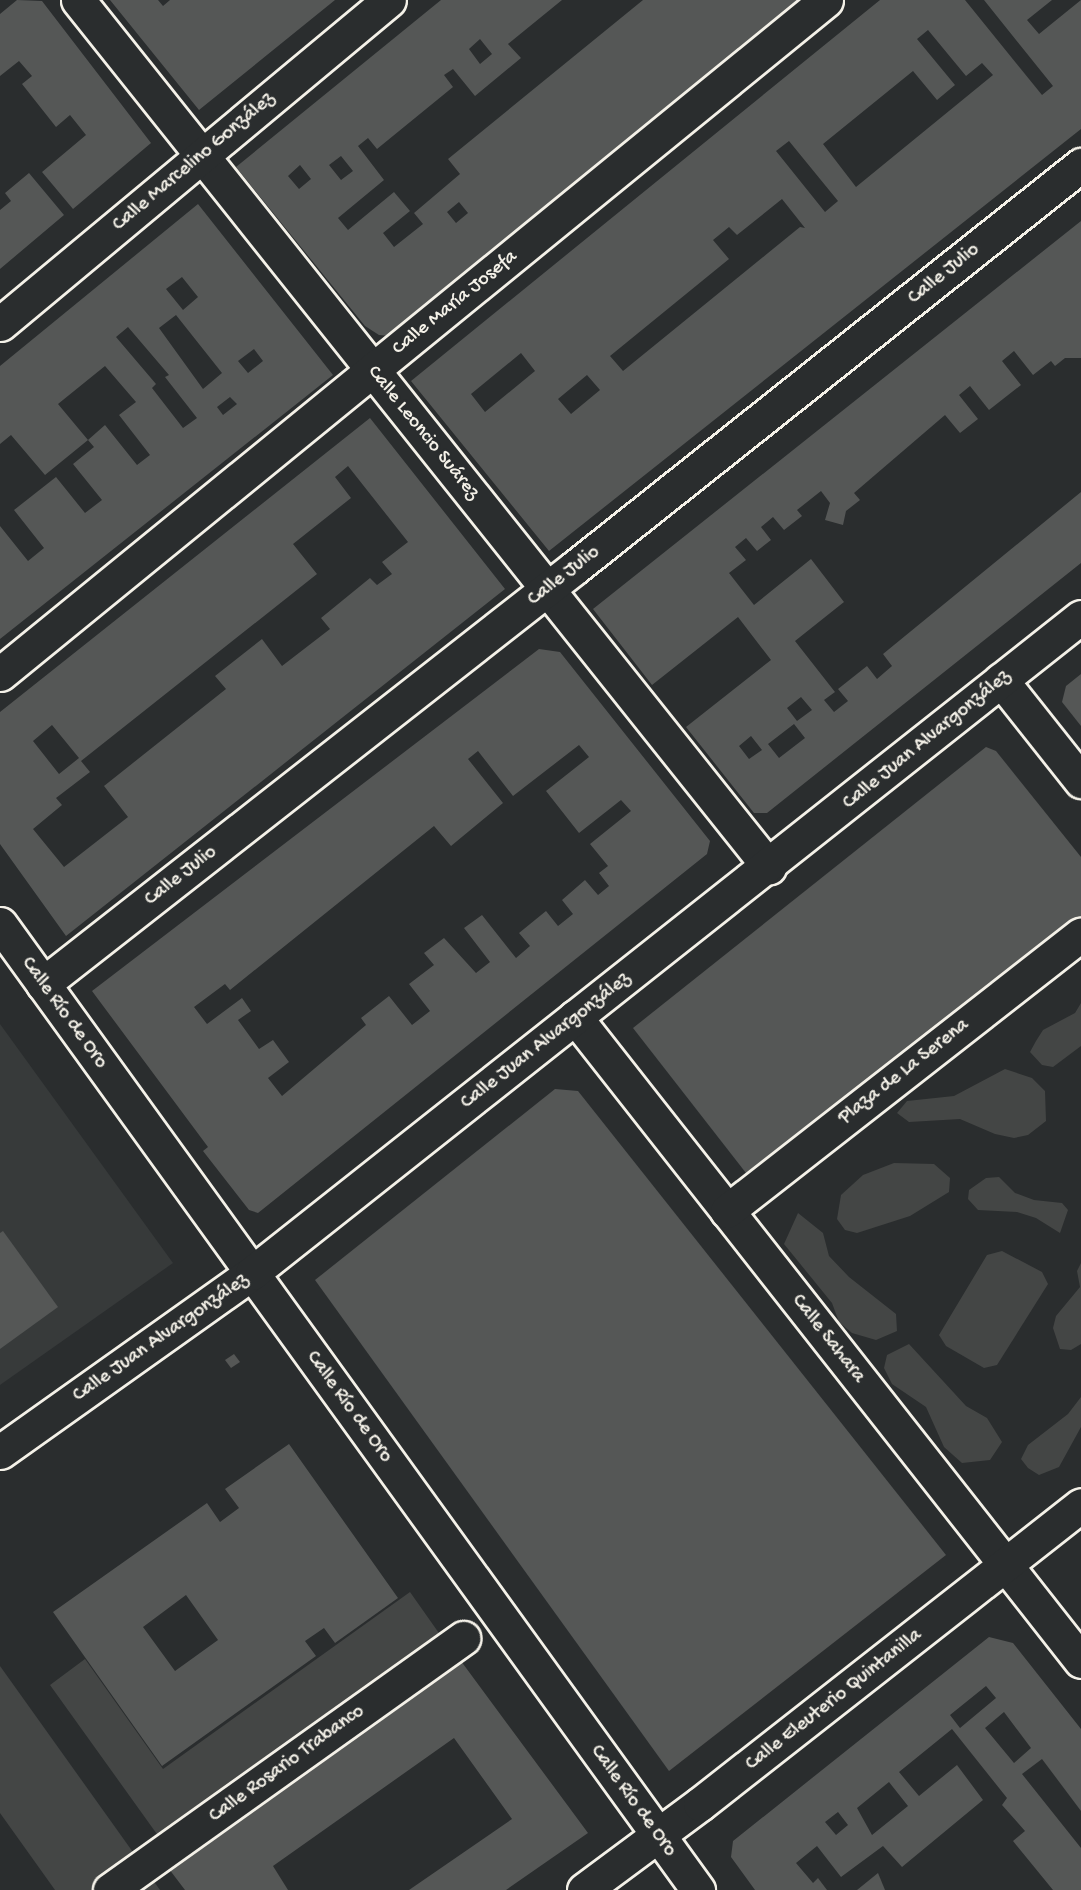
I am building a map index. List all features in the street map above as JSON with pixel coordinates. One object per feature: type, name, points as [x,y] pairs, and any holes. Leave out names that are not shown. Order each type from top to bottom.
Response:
[{"type":"street","name":"Calle Leoncio Suárez","points":[[78,0],[769,867]]},
{"type":"street","name":"Calle Marcelino González","points":[[0,324],[389,0]]},
{"type":"street","name":"Calle María Josefa","points":[[0,674],[826,0]]},
{"type":"street","name":"Calle Julio","points":[[43,984],[548,589],[1081,165]]},
{"type":"street","name":"Calle Juan Alvargonzález","points":[[0,1452],[252,1273],[575,1017],[769,867],[1081,617]]},
{"type":"street","points":[[1001,680],[1081,781]]},
{"type":"street","name":"Calle Río de Oro","points":[[0,924],[698,1890]]},
{"type":"street","name":"Plaza de La Serena","points":[[727,1210],[1081,934]]},
{"type":"street","name":"Calle Sahara","points":[[575,1017],[1081,1660]]},
{"type":"street","name":"Calle Eleuterio Quintanilla","points":[[584,1890],[657,1836],[1081,1505]]},
{"type":"street","name":"Calle Rosario Trabanco","points":[[110,1890],[463,1638]]},
{"type":"shaded area","points":[[1081,1003],[1081,1046],[1053,1067],[1042,1065],[1030,1052],[1036,1041],[1043,1030],[1075,1013]]},
{"type":"shaded area","points":[[0,1024],[173,1263],[0,1385]]},
{"type":"shaded area","points":[[1005,1069],[1032,1078],[1045,1091],[1046,1121],[1028,1135],[1014,1138],[995,1134],[960,1119],[909,1122],[897,1113],[907,1101],[954,1096]]},
{"type":"shaded area","points":[[894,1163],[934,1164],[950,1178],[949,1192],[910,1216],[857,1233],[845,1230],[837,1219],[841,1195],[863,1175]]},
{"type":"shaded area","points":[[999,1177],[1015,1193],[1034,1200],[1062,1203],[1068,1210],[1060,1233],[1036,1218],[1017,1212],[978,1210],[968,1199],[969,1190],[986,1178]]},
{"type":"shaded area","points":[[798,1213],[823,1233],[829,1256],[849,1277],[896,1314],[897,1331],[876,1340],[852,1333],[839,1322],[832,1303],[784,1244]]},
{"type":"shaded area","points":[[1002,1251],[1042,1272],[1048,1284],[997,1365],[984,1368],[946,1346],[939,1335],[987,1255]]},
{"type":"shaded area","points":[[1081,1263],[1081,1344],[1071,1350],[1060,1349],[1053,1328],[1056,1316],[1080,1287],[1077,1271]]},
{"type":"shaded area","points":[[909,1344],[966,1406],[987,1418],[1002,1442],[990,1460],[962,1463],[944,1447],[926,1407],[892,1384],[884,1368],[887,1355]]},
{"type":"shaded area","points":[[1081,1397],[1081,1427],[1059,1467],[1039,1475],[1028,1468],[1021,1459],[1028,1445],[1068,1414]]},
{"type":"shaded area","points":[[410,1592],[441,1636],[159,1837],[50,1685],[85,1659],[163,1769]]},
{"type":"shaded area","points":[[0,1666],[160,1890],[55,1890],[0,1813]]},
{"type":"building","points":[[17,0],[42,1],[151,143],[73,209],[42,172],[86,135],[70,115],[56,127],[22,84],[32,76],[19,61],[0,76],[0,14]]},
{"type":"building","points":[[110,0],[158,0],[163,6],[170,0],[335,0],[199,110]]},
{"type":"building","points":[[441,0],[562,0],[508,44],[521,58],[475,96],[453,69],[444,75],[453,87],[377,149],[368,138],[358,146],[384,180],[338,218],[348,230],[394,192],[410,211],[383,233],[394,247],[423,224],[414,213],[460,174],[448,159],[643,0],[802,0],[390,336],[379,335],[365,326],[236,167]],"holes":[[[480,39],[492,54],[480,64],[469,49]],[[341,156],[353,171],[341,180],[329,165]],[[300,165],[311,179],[299,189],[288,176]],[[459,202],[468,213],[456,223],[447,212]]]},
{"type":"building","points":[[880,0],[965,0],[1042,95],[1053,86],[984,0],[1052,0],[1027,20],[1039,34],[1081,0],[1081,129],[549,551],[411,381]],"holes":[[[928,30],[966,76],[982,63],[993,75],[856,187],[823,144],[913,71],[937,100],[955,85],[917,39]],[[789,141],[838,201],[825,212],[776,151]],[[782,199],[805,228],[800,227],[623,371],[610,356],[729,259],[713,240],[729,227],[737,235]],[[521,353],[535,371],[485,412],[471,394]],[[587,375],[600,390],[571,414],[558,399]]]},
{"type":"building","points":[[29,173],[64,215],[0,269],[0,210],[11,201],[5,193]]},
{"type":"building","points":[[198,204],[333,375],[0,639],[0,526],[28,561],[44,548],[14,510],[56,477],[85,513],[102,500],[73,464],[94,447],[88,440],[45,475],[11,435],[0,444],[0,366]],"holes":[[[182,277],[198,297],[183,310],[166,289]],[[176,315],[222,373],[203,389],[159,328]],[[128,327],[169,375],[165,377],[197,418],[183,428],[152,388],[156,384],[116,337]],[[254,349],[263,361],[248,373],[238,361]],[[105,366],[136,402],[119,415],[150,455],[137,465],[105,425],[88,440],[58,404]],[[230,397],[237,404],[223,415],[217,407]]]},
{"type":"building","points":[[1081,221],[1081,358],[1065,358],[1055,366],[1051,361],[1033,375],[1014,351],[1002,361],[1021,385],[989,410],[970,386],[959,395],[978,419],[960,433],[945,415],[854,493],[860,500],[846,511],[843,525],[825,520],[830,503],[821,491],[797,510],[802,516],[784,530],[773,517],[761,527],[771,540],[757,551],[746,538],[735,547],[746,560],[729,573],[754,605],[811,559],[844,602],[795,641],[835,692],[824,700],[834,712],[848,701],[838,689],[867,666],[877,679],[892,666],[883,654],[1081,492],[1081,563],[767,813],[754,813],[686,727],[771,660],[738,617],[652,685],[593,609]],"holes":[[[801,697],[812,710],[797,721],[787,708]],[[794,724],[805,738],[779,758],[768,744]],[[751,736],[762,750],[749,759],[739,746]]]},
{"type":"building","points":[[370,418],[505,589],[66,936],[0,844],[0,712]],"holes":[[[348,466],[408,542],[382,562],[392,574],[377,585],[370,578],[321,618],[330,629],[282,666],[262,639],[215,676],[226,689],[104,786],[128,817],[64,867],[33,829],[62,805],[56,798],[90,772],[81,761],[317,574],[293,544],[351,498],[335,477]],[[52,725],[79,758],[59,774],[33,741]]]},
{"type":"building","points":[[539,649],[560,652],[710,841],[707,854],[258,1213],[249,1210],[203,1151],[208,1147],[92,991]],"holes":[[[579,745],[589,757],[546,791],[579,833],[621,800],[631,811],[590,844],[608,866],[599,873],[609,886],[598,895],[585,880],[562,900],[573,914],[558,926],[546,911],[519,933],[530,946],[516,958],[482,915],[464,928],[490,962],[476,973],[444,938],[424,953],[434,965],[409,984],[430,1011],[412,1025],[389,996],[361,1018],[366,1025],[282,1096],[268,1078],[289,1062],[273,1040],[259,1049],[238,1020],[251,1011],[242,998],[207,1024],[194,1007],[225,984],[230,990],[434,826],[451,846],[503,803],[468,759],[478,751],[513,796]]]},
{"type":"building","points":[[1081,674],[1081,726],[1062,702],[1066,686]]},
{"type":"building","points":[[986,747],[996,751],[1081,857],[1081,919],[753,1182],[633,1028]]},
{"type":"building","points":[[555,1089],[578,1091],[946,1555],[669,1771],[315,1280]]},
{"type":"building","points":[[3,1231],[58,1307],[0,1349],[0,1233]]},
{"type":"building","points":[[234,1354],[240,1362],[231,1368],[225,1360]]},
{"type":"building","points":[[289,1444],[398,1598],[335,1643],[324,1628],[305,1641],[316,1656],[162,1766],[53,1612],[207,1503],[220,1522],[239,1508],[225,1489]],"holes":[[[186,1595],[218,1640],[175,1671],[143,1627]]]},
{"type":"building","points":[[989,1637],[1013,1643],[1081,1729],[1081,1811],[1042,1759],[1022,1774],[1081,1848],[1081,1890],[1053,1890],[1013,1841],[1025,1831],[1002,1805],[1007,1798],[952,1729],[899,1772],[919,1796],[957,1765],[983,1800],[902,1867],[883,1846],[841,1877],[817,1846],[796,1863],[813,1883],[818,1878],[827,1890],[755,1890],[731,1857],[733,1841]],"holes":[[[986,1686],[996,1698],[960,1728],[950,1715]],[[1004,1712],[1031,1748],[1014,1763],[985,1728]],[[889,1782],[908,1806],[872,1835],[857,1808]],[[838,1812],[848,1825],[836,1835],[825,1822]]]},
{"type":"building","points":[[458,1657],[588,1833],[506,1890],[409,1890],[512,1819],[454,1738],[273,1866],[288,1890],[185,1890],[169,1869]]},
{"type":"building","points":[[878,1873],[885,1890],[857,1890]]}]
